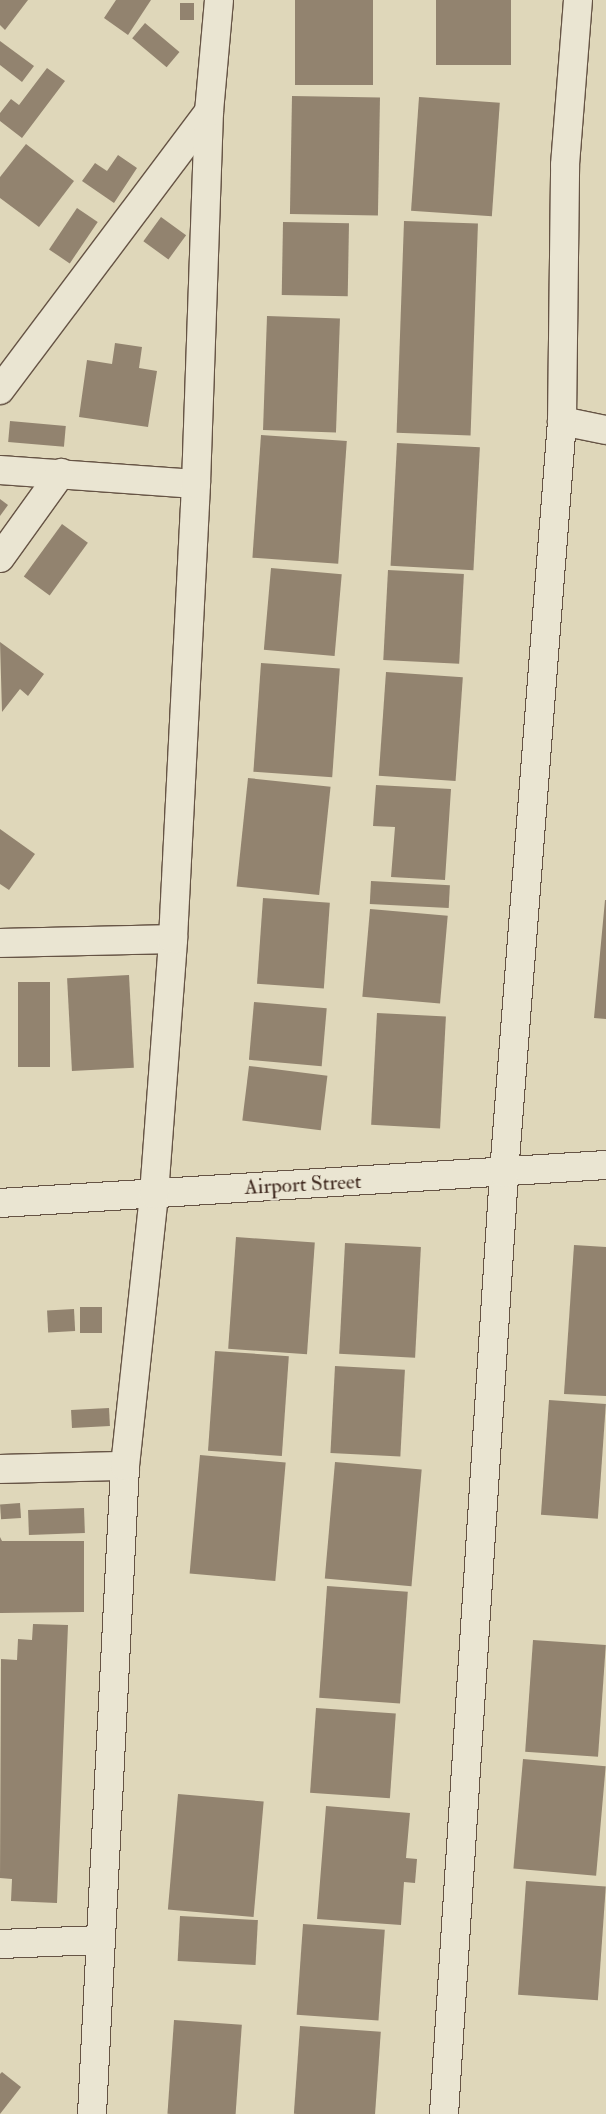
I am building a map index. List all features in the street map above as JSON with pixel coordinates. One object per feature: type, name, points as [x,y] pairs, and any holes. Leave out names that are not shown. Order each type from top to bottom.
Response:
[{"type":"street","points":[[92,2114],[125,1466],[154,1194],[173,939],[196,484],[209,112],[219,0]]},
{"type":"street","points":[[444,2114],[504,1172],[562,421],[565,165],[578,0]]},
{"type":"street","points":[[0,390],[209,112]]},
{"type":"street","points":[[562,421],[606,430]]},
{"type":"street","points":[[0,470],[196,484]]},
{"type":"street","points":[[0,558],[61,473]]},
{"type":"street","points":[[0,943],[173,939]]},
{"type":"street","name":"Airport Street","points":[[0,1203],[606,1166]]},
{"type":"street","points":[[0,1469],[125,1466]]},
{"type":"street","points":[[0,1944],[101,1940]]},
{"type":"building","points":[[0,0],[28,0],[5,30],[0,25]]},
{"type":"building","points":[[116,0],[151,0],[128,35],[104,18]]},
{"type":"building","points":[[295,0],[373,0],[373,85],[295,85]]},
{"type":"building","points":[[436,0],[511,0],[511,65],[436,65]]},
{"type":"building","points":[[180,3],[194,3],[194,20],[180,20]]},
{"type":"building","points":[[145,23],[179,52],[167,67],[132,38]]},
{"type":"building","points":[[0,41],[34,66],[22,82],[0,65]]},
{"type":"building","points":[[47,68],[65,81],[22,138],[0,121],[0,113],[11,99],[19,105]]},
{"type":"building","points":[[292,96],[380,98],[378,216],[290,214]]},
{"type":"building","points":[[419,97],[500,103],[492,216],[411,211]]},
{"type":"building","points":[[26,144],[74,181],[39,227],[0,198],[0,177]]},
{"type":"building","points":[[118,155],[137,168],[114,203],[82,181],[95,163],[107,171]]},
{"type":"building","points":[[77,208],[98,222],[70,263],[49,249]]},
{"type":"building","points":[[161,217],[186,235],[168,259],[143,241]]},
{"type":"building","points":[[404,221],[478,224],[471,435],[397,433]]},
{"type":"building","points":[[283,222],[349,223],[348,296],[282,295]]},
{"type":"building","points":[[267,316],[340,319],[336,432],[263,430]]},
{"type":"building","points":[[115,343],[142,347],[139,368],[157,371],[148,427],[79,417],[87,360],[112,364]]},
{"type":"building","points":[[10,421],[66,426],[64,447],[8,442]]},
{"type":"building","points":[[261,435],[347,441],[338,564],[252,558]]},
{"type":"building","points":[[397,443],[480,447],[473,570],[391,566]]},
{"type":"building","points":[[0,499],[8,505],[0,516]]},
{"type":"building","points":[[62,524],[88,543],[50,595],[24,577]]},
{"type":"building","points":[[271,568],[342,574],[335,656],[264,650]]},
{"type":"building","points":[[388,570],[464,574],[459,664],[383,660]]},
{"type":"building","points":[[0,642],[44,674],[28,696],[20,689],[2,712]]},
{"type":"building","points":[[261,663],[340,669],[332,777],[253,772]]},
{"type":"building","points":[[386,672],[463,677],[456,781],[379,776]]},
{"type":"building","points":[[248,778],[331,787],[319,895],[237,886]]},
{"type":"building","points":[[376,785],[451,789],[445,880],[391,877],[395,827],[373,826]]},
{"type":"building","points":[[0,829],[35,854],[9,890],[0,884]]},
{"type":"building","points":[[371,881],[450,885],[449,908],[370,904]]},
{"type":"building","points":[[263,898],[330,903],[324,988],[257,984]]},
{"type":"building","points":[[606,900],[606,1019],[594,1018]]},
{"type":"building","points":[[370,909],[448,916],[440,1003],[362,997]]},
{"type":"building","points":[[129,975],[134,1068],[72,1071],[67,978]]},
{"type":"building","points":[[18,982],[50,982],[50,1067],[18,1067]]},
{"type":"building","points":[[254,1002],[327,1008],[322,1066],[249,1060]]},
{"type":"building","points":[[377,1013],[446,1017],[440,1128],[371,1125]]},
{"type":"building","points":[[249,1066],[327,1076],[321,1130],[242,1121]]},
{"type":"building","points":[[236,1237],[315,1243],[307,1354],[228,1349]]},
{"type":"building","points":[[345,1243],[421,1247],[415,1358],[339,1354]]},
{"type":"building","points":[[574,1245],[606,1247],[606,1396],[564,1394]]},
{"type":"building","points":[[80,1307],[102,1307],[102,1333],[80,1333]]},
{"type":"building","points":[[74,1309],[75,1331],[48,1332],[47,1310]]},
{"type":"building","points":[[215,1351],[289,1356],[282,1456],[208,1451]]},
{"type":"building","points":[[335,1366],[405,1370],[400,1457],[330,1453]]},
{"type":"building","points":[[549,1400],[606,1404],[598,1519],[541,1515]]},
{"type":"building","points":[[109,1408],[110,1426],[72,1428],[71,1410]]},
{"type":"building","points":[[200,1455],[286,1462],[275,1581],[190,1574]]},
{"type":"building","points":[[335,1462],[422,1470],[411,1586],[325,1579]]},
{"type":"building","points":[[20,1503],[21,1518],[1,1519],[0,1504]]},
{"type":"building","points":[[84,1508],[85,1533],[29,1535],[28,1510]]},
{"type":"building","points":[[0,1537],[2,1541],[84,1541],[84,1612],[0,1613]]},
{"type":"building","points":[[327,1586],[408,1592],[400,1703],[319,1698]]},
{"type":"building","points":[[33,1624],[68,1625],[57,1903],[11,1901],[12,1879],[0,1878],[1,1659],[17,1660],[18,1639],[32,1640]]},
{"type":"building","points":[[533,1640],[606,1645],[598,1757],[525,1752]]},
{"type":"building","points":[[316,1708],[396,1714],[390,1798],[310,1793]]},
{"type":"building","points":[[523,1759],[606,1766],[596,1876],[513,1869]]},
{"type":"building","points":[[178,1794],[264,1801],[254,1917],[168,1910]]},
{"type":"building","points":[[326,1806],[410,1813],[406,1858],[417,1859],[415,1883],[404,1882],[401,1925],[317,1919]]},
{"type":"building","points":[[526,1881],[606,1887],[598,2000],[518,1995]]},
{"type":"building","points":[[180,1916],[258,1920],[256,1965],[178,1961]]},
{"type":"building","points":[[303,1924],[385,1930],[378,2020],[297,2015]]},
{"type":"building","points":[[174,2020],[242,2025],[236,2114],[167,2114]]},
{"type":"building","points":[[300,2026],[381,2032],[375,2114],[294,2114]]},
{"type":"building","points":[[2,2072],[21,2087],[0,2114],[0,2074]]}]
